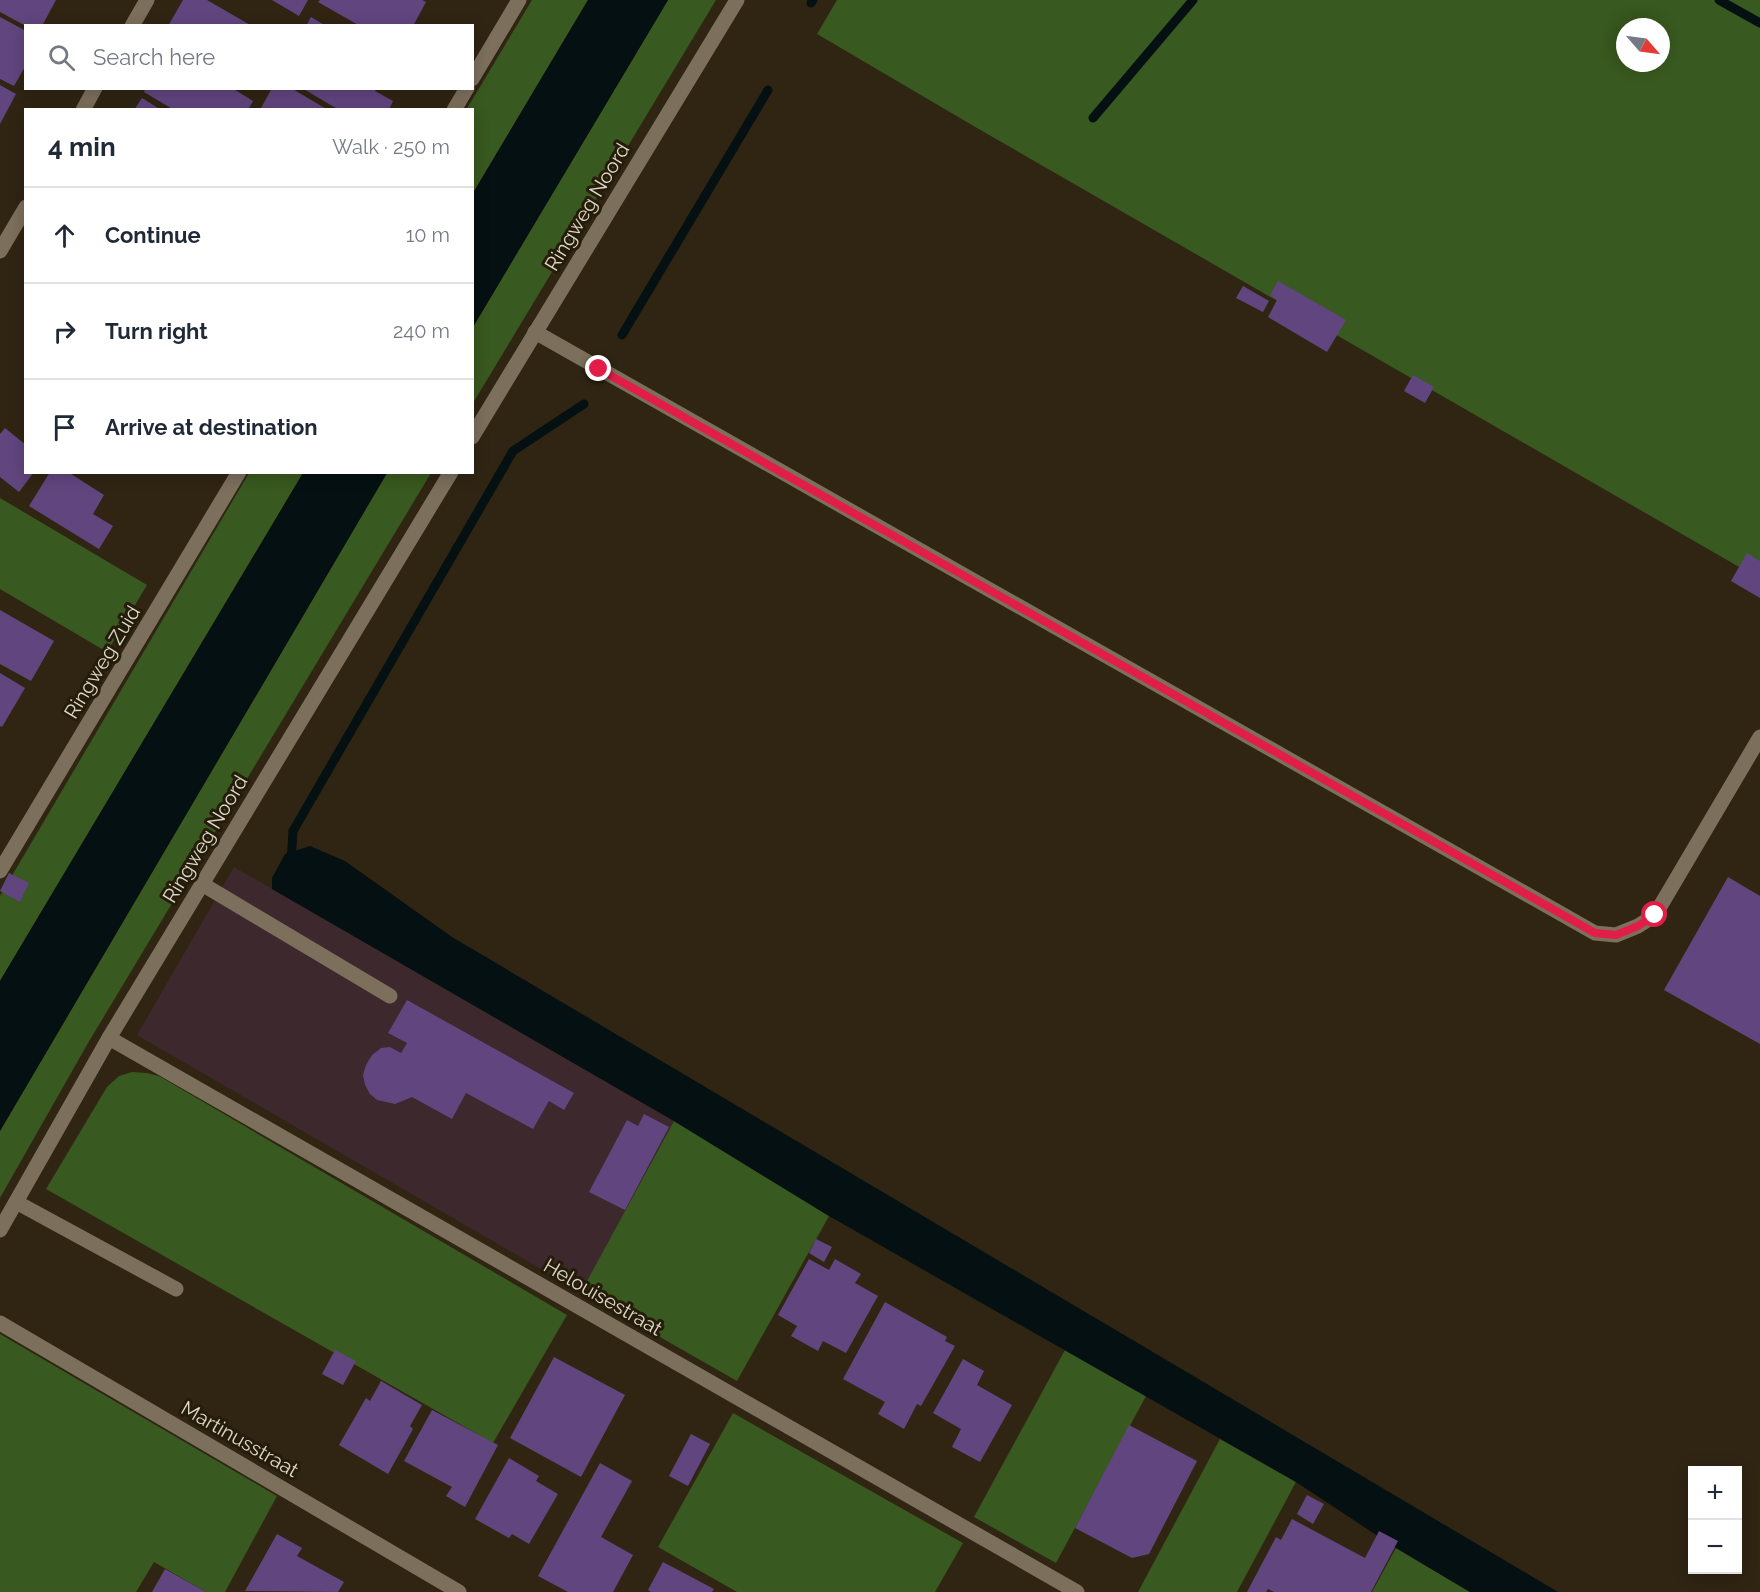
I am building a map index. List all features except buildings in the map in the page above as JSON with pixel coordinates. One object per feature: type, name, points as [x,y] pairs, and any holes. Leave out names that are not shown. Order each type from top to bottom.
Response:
[{"type":"street","points":[[133,24],[147,0]]},
{"type":"street","points":[[474,76],[519,0]]},
{"type":"street","name":"Ringweg Noord","points":[[474,433],[737,0]]},
{"type":"street","points":[[84,108],[94,90]]},
{"type":"street","points":[[455,108],[466,90]]},
{"type":"street","points":[[0,251],[24,210]]},
{"type":"street","points":[[535,332],[1595,933],[1616,935],[1638,926],[1655,915],[1760,737]]},
{"type":"street","name":"Ringweg Zuid","points":[[0,872],[238,474]]},
{"type":"street","name":"Ringweg Noord","points":[[0,1230],[109,1038],[450,474]]},
{"type":"street","points":[[202,884],[390,996]]},
{"type":"street","name":"Helouisestraat","points":[[109,1038],[1077,1592]]},
{"type":"street","points":[[16,1202],[176,1289]]},
{"type":"street","name":"Martinusstraat","points":[[0,1323],[459,1592]]},
{"type":"shaded area","points":[[588,0],[668,0],[474,325],[474,191]]},
{"type":"shaded area","points":[[302,474],[386,474],[0,1131],[0,981]]},
{"type":"shaded area","points":[[310,846],[345,861],[452,937],[1558,1592],[1470,1592],[1396,1548],[1296,1482],[829,1216],[674,1121],[272,889],[272,878],[285,854]]},
{"type":"shaded area","points":[[234,867],[674,1121],[581,1292],[137,1035]]},
{"type":"green space","points":[[532,0],[588,0],[474,191],[474,108],[467,108]]},
{"type":"green space","points":[[668,0],[716,0],[474,401],[474,325]]},
{"type":"green space","points":[[837,0],[1760,0],[1760,579],[817,34]]},
{"type":"green space","points":[[248,474],[302,474],[0,981],[0,896]]},
{"type":"green space","points":[[386,474],[430,474],[88,1043],[0,1198],[0,1131]]},
{"type":"green space","points":[[0,498],[147,585],[107,652],[0,589]]},
{"type":"green space","points":[[132,1072],[159,1076],[567,1315],[493,1443],[46,1189],[107,1087],[119,1076]]},
{"type":"green space","points":[[674,1121],[829,1216],[737,1381],[581,1292]]},
{"type":"green space","points":[[0,1334],[277,1496],[225,1592],[206,1592],[154,1562],[136,1592],[0,1592]]},
{"type":"green space","points":[[1065,1350],[1146,1396],[1056,1563],[974,1517]]},
{"type":"green space","points":[[733,1413],[963,1543],[935,1592],[737,1592],[658,1547]]},
{"type":"green space","points":[[1220,1439],[1296,1482],[1237,1592],[1138,1592]]},
{"type":"green space","points":[[1396,1548],[1470,1592],[1372,1592]]},
{"type":"waterway","points":[[1093,118],[1193,0]]},
{"type":"waterway","points":[[1719,0],[1760,23]]},
{"type":"waterway","points":[[622,335],[768,90]]},
{"type":"waterway","points":[[291,863],[293,831],[513,451],[584,404]]},
{"type":"route","points":[[599,369],[1595,933],[1616,935],[1638,926],[1655,915]]}]
